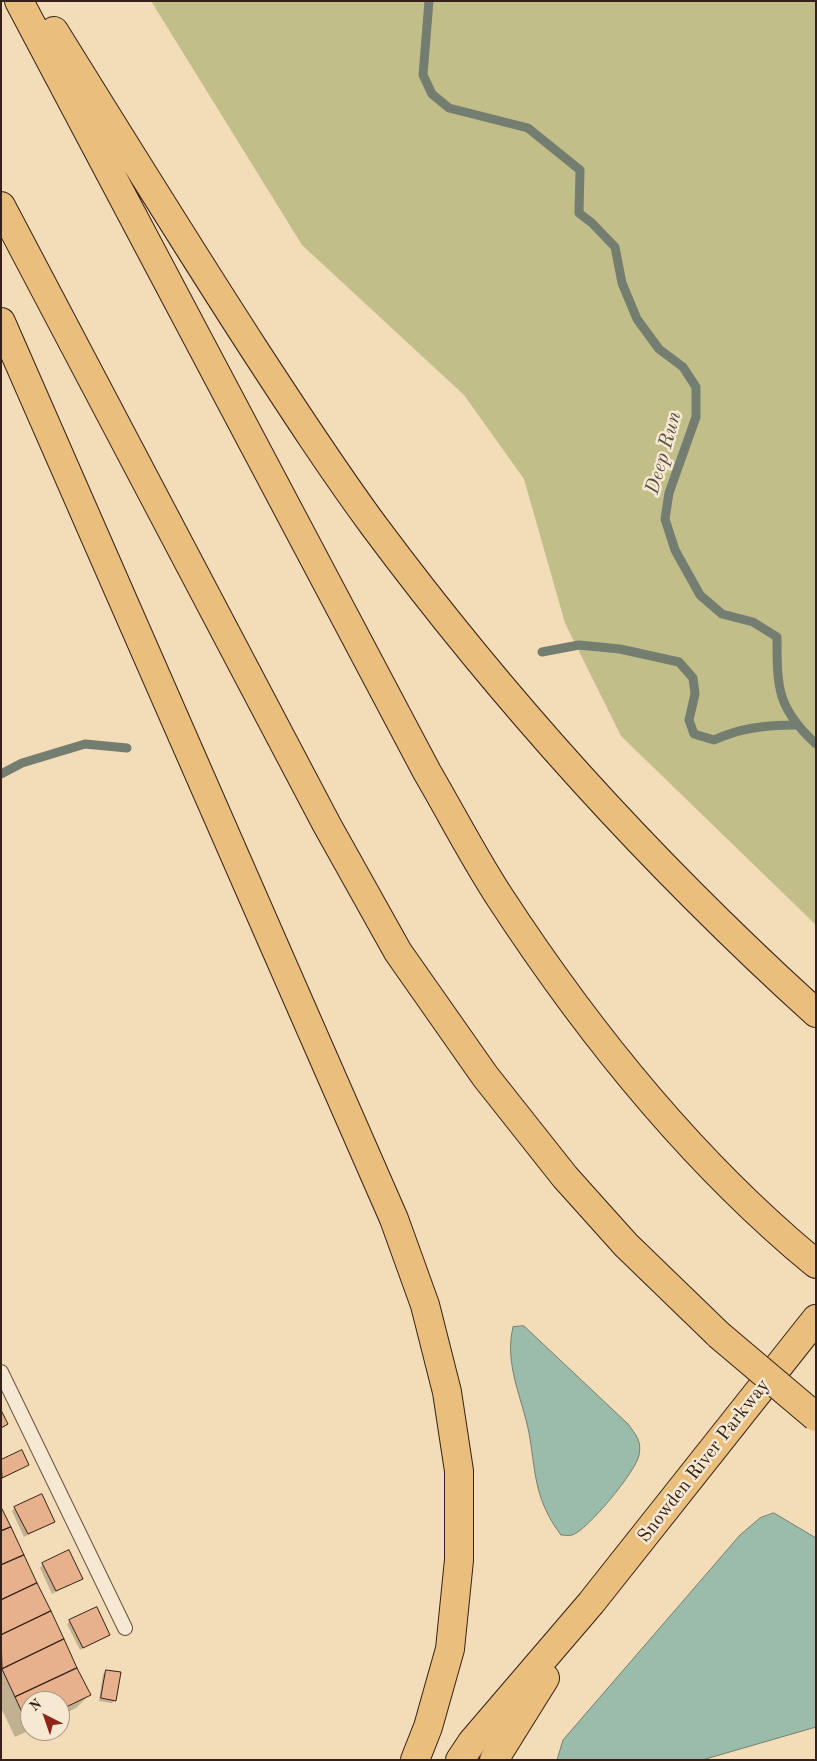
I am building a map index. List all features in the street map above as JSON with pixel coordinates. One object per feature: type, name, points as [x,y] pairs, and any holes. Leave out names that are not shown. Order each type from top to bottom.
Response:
[{"type":"main road","points":[[19,1],[427,772],[498,895],[574,1005],[651,1100],[711,1166],[795,1247],[816,1264]]},
{"type":"main road","points":[[35,1],[190,251],[293,408],[373,525],[472,653],[554,749],[667,870],[816,1013]]},
{"type":"main road","points":[[1,206],[322,816],[398,952],[485,1076],[564,1177],[626,1245],[719,1336],[816,1417]]},
{"type":"main road","points":[[1,322],[394,1219],[425,1305],[447,1392],[459,1471],[459,1560],[450,1649],[428,1727],[415,1760]]},
{"type":"main road","name":"Snowden River Parkway","points":[[460,1760],[472,1742],[591,1603],[816,1319]]},
{"type":"main road","name":"Snowden River Parkway","points":[[494,1760],[591,1603]]},
{"type":"lane","points":[[1,1372],[125,1628]]},
{"type":"shaded area","points":[[151,1],[816,1],[816,925],[621,736],[565,623],[524,479],[464,395],[302,245]]},
{"type":"shaded area","points":[[524,1326],[628,1424],[639,1442],[640,1450],[636,1463],[621,1486],[589,1523],[571,1535],[561,1535],[555,1526],[547,1513],[537,1482],[529,1433],[512,1367],[511,1341],[513,1327]]},
{"type":"shaded area","points":[[774,1513],[816,1538],[816,1727],[702,1760],[557,1760],[563,1740],[740,1535],[760,1518]]},
{"type":"building","points":[[1,1410],[8,1424],[1,1428]]},
{"type":"building","points":[[22,1450],[29,1465],[2,1478],[1,1460]]},
{"type":"building","points":[[42,1494],[55,1522],[28,1534],[14,1507]]},
{"type":"building","points":[[1,1507],[11,1527],[1,1531]]},
{"type":"building","points":[[11,1527],[24,1555],[1,1565],[1,1531]]},
{"type":"building","points":[[69,1550],[83,1579],[56,1591],[42,1563]]},
{"type":"building","points":[[24,1555],[37,1583],[1,1600],[1,1565]]},
{"type":"building","points":[[37,1583],[51,1611],[1,1635],[1,1600]]},
{"type":"building","points":[[97,1607],[110,1635],[83,1648],[69,1620]]},
{"type":"building","points":[[51,1611],[64,1639],[2,1669],[1,1635]]},
{"type":"building","points":[[64,1639],[77,1668],[28,1691],[20,1691],[20,1695],[15,1697],[2,1669]]},
{"type":"building","points":[[77,1668],[91,1695],[70,1705],[70,1691],[28,1691]]},
{"type":"building","points":[[106,1670],[121,1672],[116,1701],[101,1698]]},
{"type":"building","points":[[20,1695],[20,1708],[15,1697]]},
{"type":"waterway","name":"Deep Run","points":[[429,1],[423,75],[432,94],[449,108],[528,128],[580,170],[579,213],[592,223],[615,247],[622,283],[637,319],[659,349],[683,367],[696,387],[696,417],[669,493],[665,519],[675,550],[700,595],[722,614],[753,622],[777,637],[779,684],[782,696],[793,719],[816,744]]},
{"type":"waterway","points":[[542,652],[579,645],[620,649],[679,662],[693,678],[695,694],[689,720],[694,734],[714,740],[753,728],[795,725]]},
{"type":"waterway","points":[[1,774],[22,763],[85,744],[127,748]]}]
